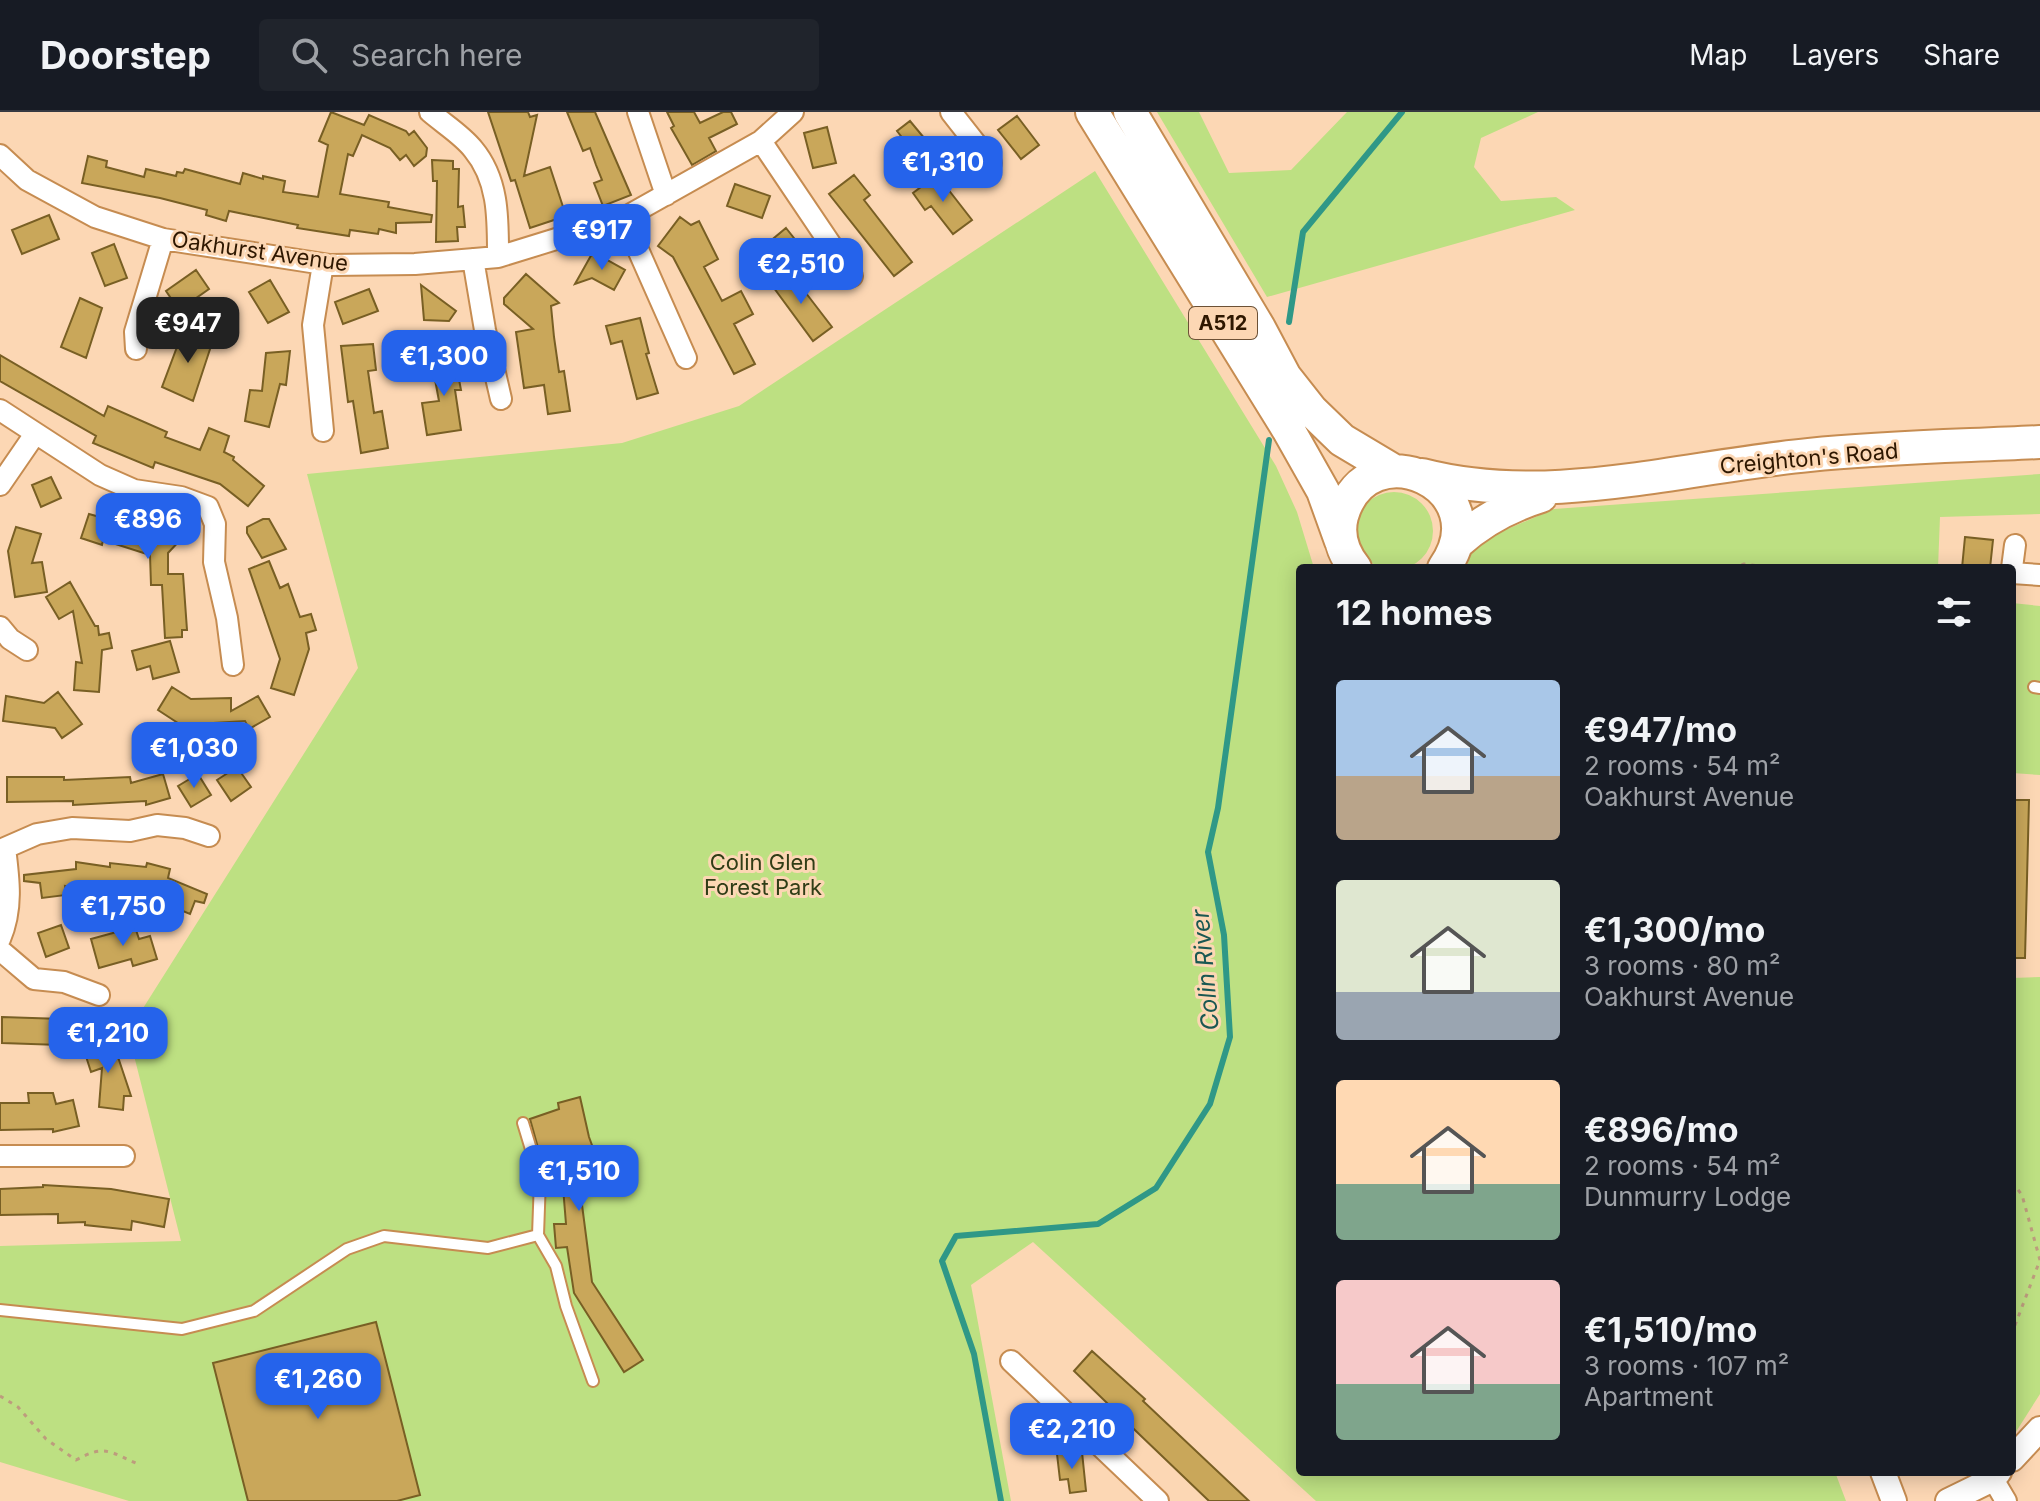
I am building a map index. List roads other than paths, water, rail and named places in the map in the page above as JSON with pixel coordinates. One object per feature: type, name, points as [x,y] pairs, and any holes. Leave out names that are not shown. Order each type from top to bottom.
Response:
[{"type":"highway","name":"A512","points":[[1092,112],[1288,429],[1323,491],[1348,554]]},
{"type":"highway","name":"A512","points":[[1130,112],[1259,328],[1317,398],[1357,437],[1411,473],[1437,484],[1452,504],[1458,527],[1451,559]]},
{"type":"highway","name":"Creighton's Road","points":[[1451,559],[1474,527],[1504,509],[1579,486],[1810,454],[2040,442]]},
{"type":"highway","name":"A512","points":[[1348,554],[1341,522],[1346,505],[1356,490],[1370,478],[1411,473]]},
{"type":"highway","name":"Creighton's Road","points":[[1411,473],[1451,483],[1497,487],[1579,486]]},
{"type":"street","points":[[430,112],[473,148],[491,178],[498,215],[498,257]]},
{"type":"street","points":[[638,112],[666,195]]},
{"type":"street","name":"Oakhurst Avenue","points":[[1,157],[27,180],[95,217],[163,239],[323,264],[415,264],[498,257],[624,218],[761,141],[793,112]]},
{"type":"street","points":[[951,112],[991,163]]},
{"type":"street","points":[[761,141],[852,276]]},
{"type":"street","points":[[624,218],[686,358]]},
{"type":"street","points":[[136,349],[135,332],[163,239]]},
{"type":"street","points":[[473,259],[501,399]]},
{"type":"street","points":[[323,264],[313,325],[323,431]]},
{"type":"street","points":[[0,410],[100,475],[134,490],[181,497],[208,507],[215,524],[214,562],[227,618],[233,665]]},
{"type":"street","points":[[0,485],[35,434]]},
{"type":"street","points":[[2013,564],[2015,545]]},
{"type":"street","points":[[2016,571],[2040,575]]},
{"type":"street","points":[[0,627],[10,639],[27,650]]},
{"type":"street","points":[[0,939],[8,921],[9,883],[5,848],[37,834],[72,828],[130,831],[157,825],[185,828],[209,836]]},
{"type":"street","points":[[0,950],[34,979],[64,982],[99,995]]},
{"type":"street","points":[[0,1156],[124,1156]]},
{"type":"street","points":[[1011,1361],[1156,1500]]},
{"type":"street","points":[[2016,1455],[2040,1429]]},
{"type":"street","points":[[1885,1476],[1894,1501]]},
{"type":"street","points":[[1948,1501],[1994,1476]]},
{"type":"street","points":[[1996,1476],[2006,1501]]},
{"type":"lane","points":[[523,1123],[540,1179],[538,1235],[556,1266],[566,1306],[593,1381]]},
{"type":"lane","points":[[0,1310],[182,1329],[254,1311],[347,1249],[384,1236],[488,1248],[538,1235]]},
{"type":"waterway","name":"Colin River","points":[[1289,322],[1303,232],[1402,112]]},
{"type":"waterway","name":"Colin River","points":[[1001,1501],[974,1354],[942,1261],[956,1236],[1098,1224],[1156,1188],[1210,1104],[1230,1037],[1224,935],[1208,852],[1218,808],[1269,440]]},
{"type":"park label","name":"Colin Glen Forest Park","points":[[763,874]]}]
